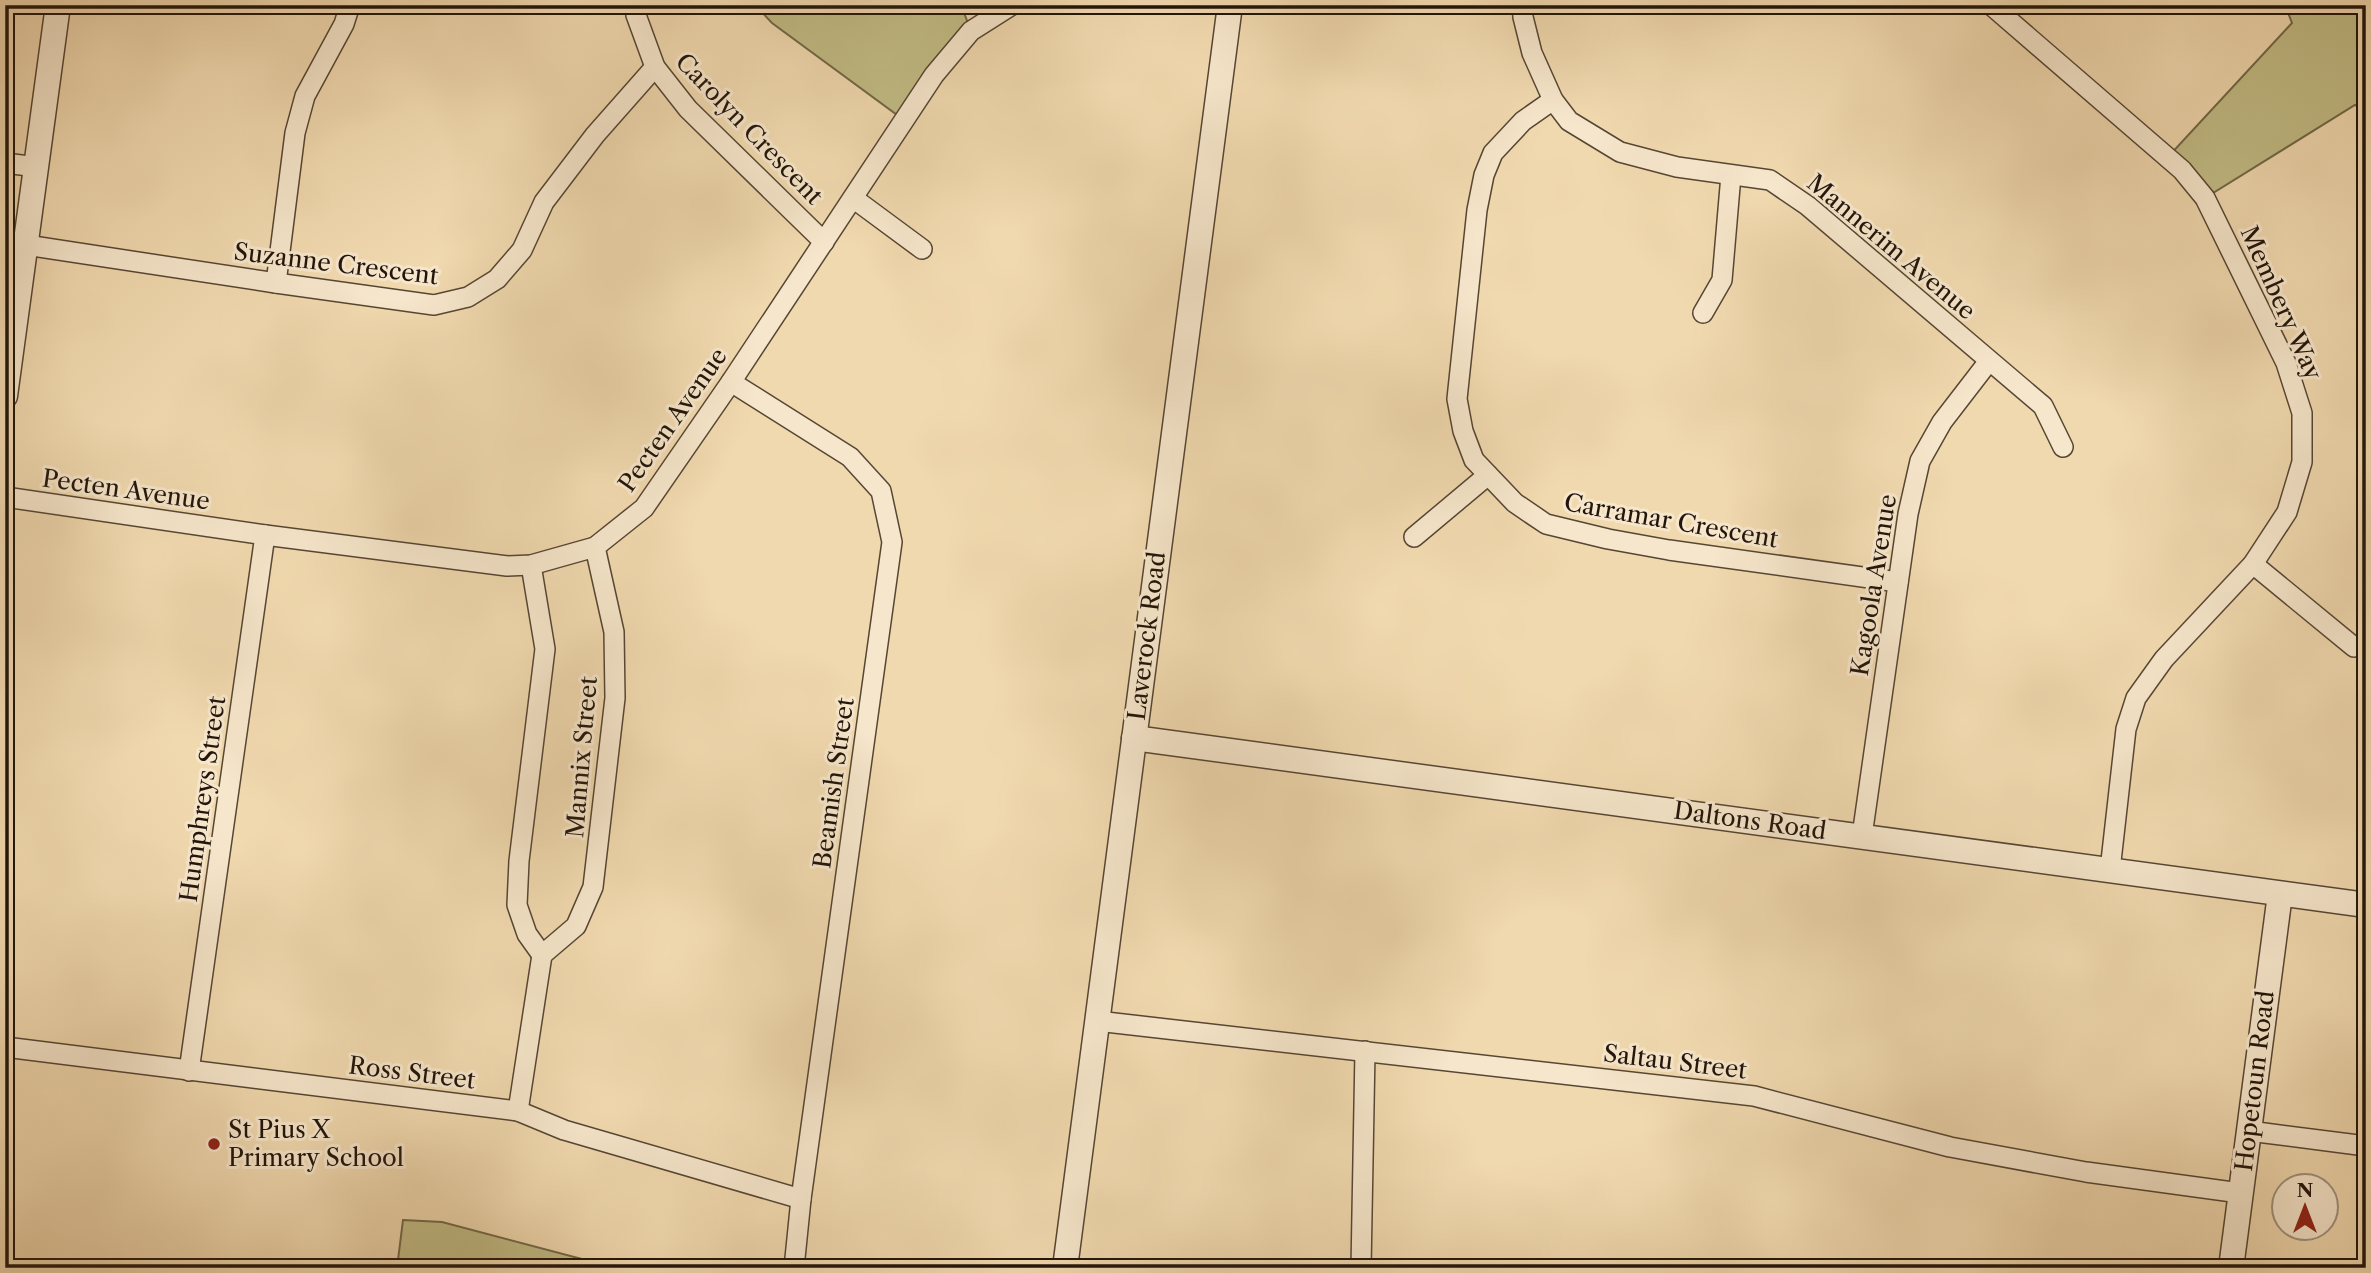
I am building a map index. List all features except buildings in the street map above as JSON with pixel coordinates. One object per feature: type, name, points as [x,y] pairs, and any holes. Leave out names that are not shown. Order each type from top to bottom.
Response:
[{"type":"street","points":[[5,396],[58,5]]},
{"type":"street","points":[[276,283],[295,133],[305,96],[344,24],[350,5]]},
{"type":"street","name":"Carolyn Crescent","points":[[636,5],[636,15],[655,68],[688,109],[824,242]]},
{"type":"street","name":"Pecten Avenue","points":[[5,497],[265,535],[507,566],[531,565],[595,547],[644,508],[731,382],[934,75],[971,31],[1012,5]]},
{"type":"street","name":"Laverock Road","points":[[1065,1268],[1230,5]]},
{"type":"street","name":"Mannerim Avenue","points":[[1522,5],[1532,53],[1553,100],[1569,121],[1620,152],[1677,167],[1770,180],[1808,206],[2043,406],[2063,447]]},
{"type":"street","name":"Membery Way","points":[[1991,5],[2182,170],[2205,198],[2286,363],[2302,413],[2302,462],[2287,512],[2253,564],[2164,659],[2136,698],[2126,729],[2110,870]]},
{"type":"street","name":"Suzanne Crescent","points":[[26,245],[434,305],[468,297],[497,279],[522,250],[544,202],[595,135],[655,68]]},
{"type":"street","name":"Carramar Crescent","points":[[1553,100],[1523,121],[1493,153],[1483,175],[1457,399],[1463,431],[1474,460],[1515,503],[1546,524],[1645,546],[1898,582]]},
{"type":"street","points":[[5,163],[37,167]]},
{"type":"street","points":[[1703,313],[1722,280],[1731,175]]},
{"type":"street","points":[[853,198],[922,249]]},
{"type":"street","name":"Kagoola Avenue","points":[[1861,836],[1908,514],[1920,461],[1942,422],[1989,361]]},
{"type":"street","name":"Beamish Street","points":[[731,382],[850,457],[881,491],[892,542],[801,1199],[794,1268]]},
{"type":"street","points":[[1414,537],[1488,475]]},
{"type":"street","name":"Humphreys Street","points":[[190,1071],[265,535]]},
{"type":"street","name":"Mannix Street","points":[[531,565],[545,649],[519,861],[517,905],[527,934],[542,956],[576,926],[593,887],[615,698],[614,632],[595,547]]},
{"type":"street","points":[[2253,564],[2354,647]]},
{"type":"street","name":"Daltons Road","points":[[1134,738],[2366,905]]},
{"type":"street","name":"Hopetoun Road","points":[[2231,1268],[2280,894]]},
{"type":"street","points":[[518,1111],[542,956]]},
{"type":"street","name":"Saltau Street","points":[[1097,1021],[1754,1096],[1950,1147],[2086,1172],[2241,1193]]},
{"type":"street","name":"Ross Street","points":[[5,1047],[518,1111],[564,1130],[801,1199]]},
{"type":"street","points":[[1361,1268],[1365,1051]]},
{"type":"street","points":[[2249,1131],[2366,1146]]},
{"type":"shaded area","points":[[755,5],[961,5],[971,31],[904,120],[772,23]]},
{"type":"shaded area","points":[[2285,5],[2366,5],[2366,110],[2355,105],[2205,198],[2167,158],[2292,23]]},
{"type":"shaded area","points":[[403,1220],[442,1222],[616,1268],[397,1268]]},
{"type":"place","name":"St Pius X Primary School","points":[[214,1144]]}]
